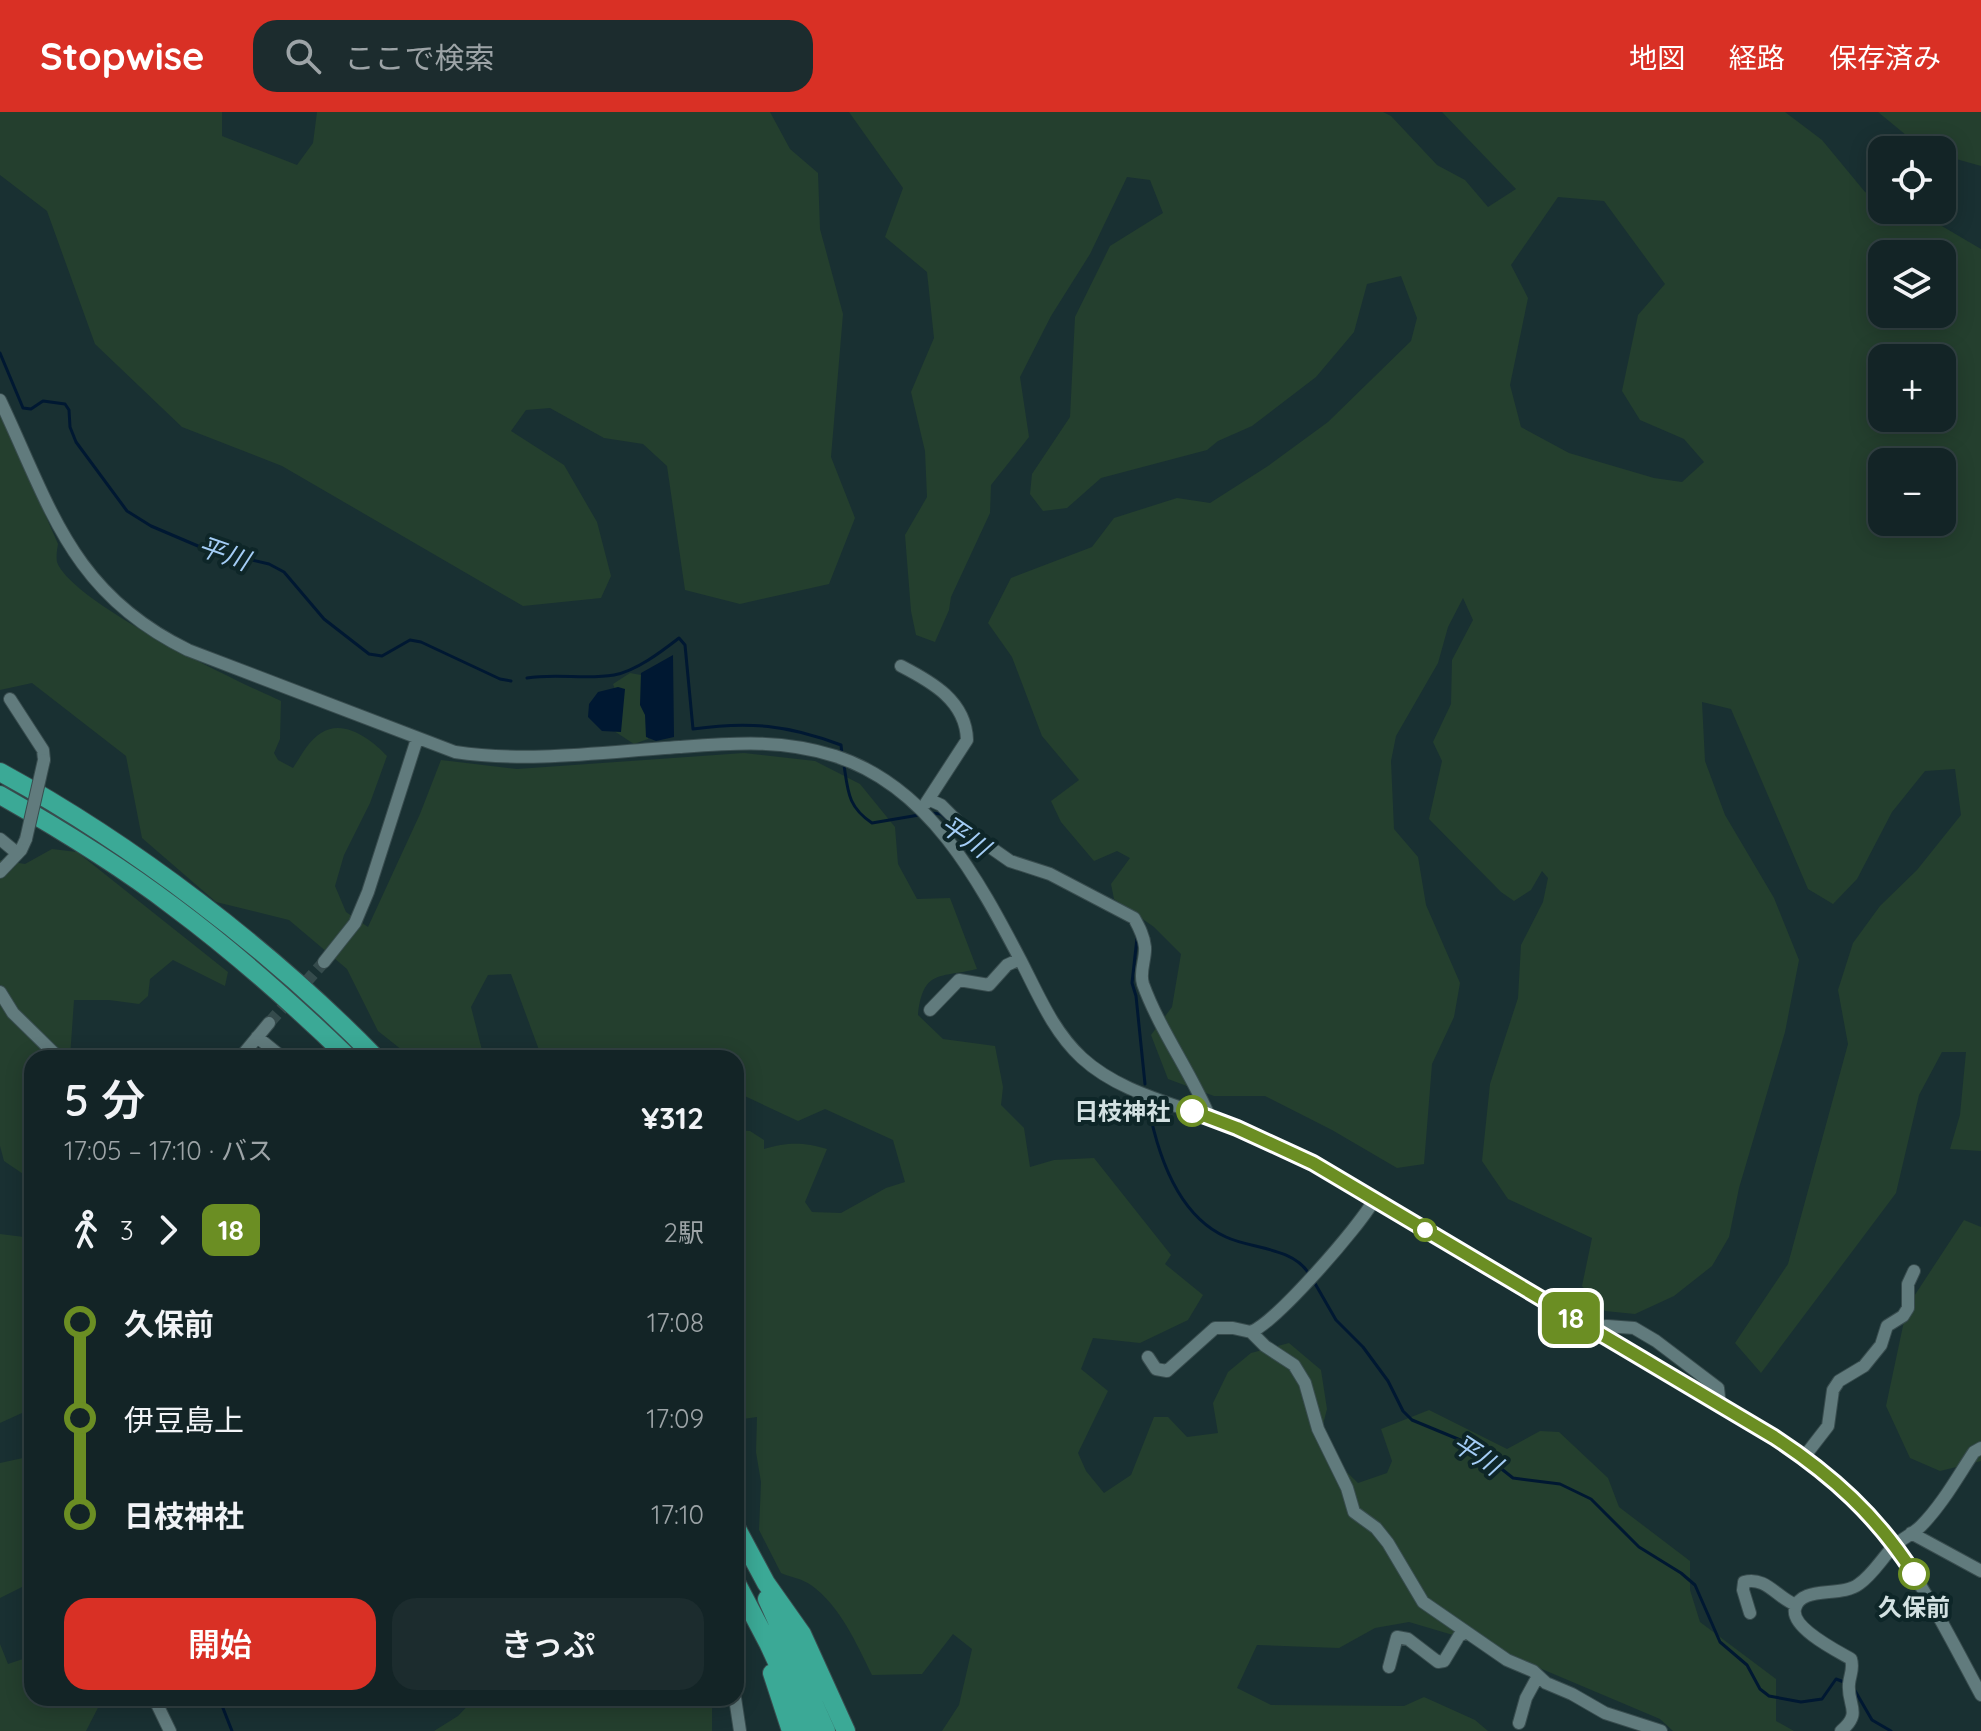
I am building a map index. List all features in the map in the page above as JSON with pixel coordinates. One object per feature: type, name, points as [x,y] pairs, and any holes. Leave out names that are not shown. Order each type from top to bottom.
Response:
[{"type":"highway","points":[[0,772],[108,839],[199,903],[304,990],[368,1050]]},
{"type":"highway","points":[[0,795],[105,858],[175,907],[237,957],[340,1050]]},
{"type":"highway","points":[[744,1542],[766,1583],[802,1634],[847,1731]]},
{"type":"highway","points":[[744,1556],[790,1647],[826,1731]]},
{"type":"highway","points":[[744,1597],[809,1731]]},
{"type":"highway","points":[[747,1602],[752,1627],[791,1731]]},
{"type":"street","points":[[0,400],[42,493],[78,561],[124,610],[146,627],[188,650],[455,752],[509,757],[763,742],[804,748],[843,759],[897,788],[926,809],[954,848],[1020,959],[1054,1025],[1088,1064],[1121,1085],[1292,1152],[1804,1457],[1847,1491],[1895,1545],[1981,1695]]},
{"type":"street","points":[[901,666],[937,686],[964,717],[967,730],[967,740],[926,809]]},
{"type":"street","points":[[0,872],[26,839],[44,760],[43,750],[10,699]]},
{"type":"street","points":[[324,962],[355,923],[368,892],[417,739]]},
{"type":"street","points":[[926,809],[941,805],[967,831],[1010,861],[1050,874],[1134,918],[1142,931],[1145,946],[1141,979],[1210,1118]]},
{"type":"street","points":[[0,839],[17,853]]},
{"type":"street","points":[[930,1010],[959,980],[989,985],[1007,965],[1020,959]]},
{"type":"street","points":[[0,992],[13,1013],[51,1050]]},
{"type":"street","points":[[246,1050],[269,1023]]},
{"type":"street","points":[[257,1037],[273,1050]]},
{"type":"street","points":[[1251,1332],[1266,1325],[1352,1230],[1374,1200]]},
{"type":"street","points":[[1804,1457],[1828,1426],[1833,1390],[1839,1381],[1864,1366],[1881,1345],[1887,1326],[1903,1316],[1908,1308],[1908,1284],[1914,1271]]},
{"type":"street","points":[[1591,1329],[1624,1326],[1645,1334],[1718,1388],[1720,1407]]},
{"type":"street","points":[[1148,1357],[1156,1369],[1167,1371],[1215,1328],[1251,1332],[1265,1346],[1294,1365],[1318,1429],[1347,1488],[1354,1512],[1376,1528],[1388,1543],[1423,1602],[1546,1683],[1605,1713],[1661,1731]]},
{"type":"street","points":[[1841,1731],[1852,1720],[1854,1710],[1849,1684],[1854,1667],[1851,1659],[1819,1642],[1797,1620],[1796,1605],[1805,1596],[1816,1592],[1829,1594],[1857,1586],[1895,1545],[1921,1526],[1974,1452],[1981,1448]]},
{"type":"street","points":[[1911,1533],[1981,1571]]},
{"type":"street","points":[[1750,1613],[1743,1590],[1744,1582],[1753,1580],[1763,1583],[1796,1605]]},
{"type":"street","points":[[1389,1667],[1397,1637],[1408,1639],[1438,1662],[1444,1661],[1459,1636],[1466,1632]]},
{"type":"street","points":[[1519,1723],[1526,1698],[1538,1676]]},
{"type":"street","points":[[158,1706],[170,1731]]},
{"type":"street","points":[[736,1706],[740,1731]]},
{"type":"green space","points":[[0,112],[222,112],[222,136],[297,165],[313,143],[317,112],[770,112],[790,149],[818,173],[820,229],[843,314],[831,457],[855,518],[829,584],[740,604],[685,590],[667,466],[643,444],[604,438],[550,408],[526,410],[511,431],[564,465],[597,522],[611,576],[601,598],[523,606],[282,466],[182,427],[95,344],[47,211],[0,175]]},
{"type":"green space","points":[[849,112],[1383,112],[1391,116],[1437,165],[1465,180],[1488,207],[1516,189],[1442,112],[1785,112],[1822,140],[1868,193],[1868,224],[1938,224],[1981,249],[1981,1151],[1950,1149],[1960,1115],[1966,1052],[1942,1052],[1919,1095],[1896,1193],[1761,1373],[1735,1343],[1788,1264],[1848,1044],[1838,990],[1853,943],[1880,906],[1917,870],[1961,815],[1955,769],[1925,771],[1892,812],[1857,879],[1833,904],[1808,889],[1731,709],[1702,702],[1705,761],[1725,815],[1774,898],[1799,960],[1785,1032],[1739,1188],[1729,1237],[1712,1266],[1674,1296],[1635,1314],[1605,1311],[1582,1286],[1592,1238],[1508,1199],[1482,1161],[1490,1084],[1518,998],[1521,945],[1543,902],[1548,878],[1542,871],[1531,890],[1514,901],[1501,892],[1429,819],[1442,761],[1433,742],[1451,704],[1452,660],[1473,620],[1463,598],[1448,627],[1438,663],[1396,736],[1391,761],[1394,829],[1418,857],[1426,905],[1460,983],[1454,1017],[1432,1064],[1424,1164],[1397,1168],[1265,1096],[1214,1096],[1168,1079],[1151,1035],[1172,1007],[1181,954],[1154,927],[1114,899],[1111,884],[1130,858],[1117,851],[1094,861],[1061,822],[1051,801],[1079,780],[1042,736],[1012,657],[988,623],[1011,578],[1092,547],[1114,518],[1177,498],[1210,503],[1328,422],[1411,341],[1417,318],[1401,276],[1367,284],[1354,332],[1316,377],[1252,426],[1218,441],[1207,450],[1101,478],[1067,508],[1043,511],[1030,494],[1032,474],[1070,417],[1075,317],[1110,246],[1163,213],[1150,180],[1127,177],[1090,254],[1051,316],[1020,377],[1029,437],[991,485],[990,513],[951,597],[949,610],[935,642],[916,635],[905,535],[927,497],[925,451],[911,392],[934,338],[927,272],[885,237],[903,188]],"holes":[[[1558,197],[1604,201],[1665,284],[1638,315],[1622,391],[1640,420],[1684,439],[1704,462],[1682,482],[1654,478],[1569,453],[1521,427],[1510,385],[1528,298],[1511,265]]]},
{"type":"green space","points":[[1878,112],[1981,112],[1981,166],[1956,159],[1956,136],[1907,136]]},
{"type":"green space","points":[[0,411],[58,544],[57,562],[69,579],[92,598],[158,640],[281,701],[280,739],[274,753],[278,760],[293,768],[317,736],[339,728],[366,738],[387,756],[370,803],[344,855],[335,886],[346,912],[368,927],[441,760],[517,769],[744,753],[815,761],[860,784],[895,827],[898,864],[917,899],[950,898],[977,969],[943,975],[929,983],[920,1000],[918,1015],[943,1039],[995,1046],[1003,1087],[1001,1105],[1024,1128],[1030,1167],[1054,1160],[1094,1158],[1171,1255],[1165,1264],[1203,1295],[1188,1320],[1140,1343],[1093,1338],[1081,1369],[1108,1391],[1078,1453],[1086,1471],[1104,1493],[1131,1475],[1154,1417],[1168,1417],[1187,1437],[1218,1433],[1213,1403],[1228,1372],[1251,1353],[1289,1343],[1321,1370],[1327,1409],[1318,1444],[1358,1483],[1387,1473],[1392,1461],[1381,1429],[1429,1410],[1507,1449],[1540,1431],[1559,1432],[1608,1478],[1619,1507],[1690,1561],[1690,1590],[1700,1622],[1776,1679],[1776,1721],[1794,1731],[1673,1731],[1660,1719],[1480,1643],[1409,1622],[1375,1628],[1339,1648],[1257,1645],[1237,1688],[1271,1705],[1404,1706],[1424,1697],[1475,1720],[1488,1731],[942,1731],[959,1705],[972,1649],[953,1634],[922,1674],[872,1675],[847,1626],[831,1604],[808,1583],[781,1573],[759,1530],[761,1482],[756,1452],[757,1417],[744,1419],[744,1131],[764,1140],[764,1149],[796,1144],[827,1149],[805,1202],[812,1212],[841,1213],[886,1188],[905,1182],[893,1140],[825,1109],[798,1121],[744,1096],[744,1050],[539,1050],[511,974],[488,975],[471,1007],[482,1050],[402,1050],[378,1031],[347,969],[289,920],[216,902],[142,838],[126,756],[32,683],[0,690]]},
{"type":"green space","points":[[630,673],[649,680],[650,733],[648,739],[634,744],[614,731],[617,695],[613,684]]},
{"type":"green space","points":[[52,849],[77,852],[228,972],[225,986],[173,960],[150,979],[148,996],[139,1004],[74,1000],[71,1050],[24,1050],[24,1175],[4,1161],[0,1146],[0,860],[25,864]]},
{"type":"green space","points":[[1964,1220],[1981,1227],[1981,1461],[1940,1471],[1910,1458],[1886,1406],[1907,1307]]},
{"type":"green space","points":[[0,1234],[24,1237],[24,1364],[22,1413],[0,1423]]},
{"type":"green space","points":[[24,1458],[24,1586],[0,1598],[0,1463]]},
{"type":"green space","points":[[0,1644],[8,1664],[24,1659],[24,1706],[99,1706],[86,1731],[0,1731]]},
{"type":"green space","points":[[467,1706],[712,1706],[712,1731],[434,1731]]},
{"type":"water","points":[[673,655],[674,737],[656,741],[646,737],[645,715],[640,705],[641,673]]},
{"type":"water","points":[[618,687],[625,689],[621,732],[602,731],[588,717],[589,704],[598,692]]},
{"type":"waterway","name":"平川","points":[[0,353],[23,408],[31,409],[43,401],[65,404],[76,442],[127,511],[151,526],[205,549],[269,564],[284,572],[324,619],[369,654],[382,656],[410,640],[421,642],[500,679],[511,681]]},
{"type":"waterway","name":"平川","points":[[527,678],[622,673],[648,660],[679,638],[685,645],[693,729],[732,725],[786,729],[841,745],[842,754]]},
{"type":"waterway","name":"平川","points":[[844,765],[848,791],[854,805],[872,823],[919,815]]},
{"type":"waterway","name":"平川","points":[[931,813],[941,814],[963,834]]},
{"type":"waterway","name":"平川","points":[[1137,938],[1132,983],[1145,1084]]},
{"type":"waterway","name":"平川","points":[[1148,1104],[1164,1161],[1182,1198],[1194,1214],[1226,1237],[1293,1259],[1309,1274]]},
{"type":"waterway","name":"平川","points":[[1313,1280],[1336,1320],[1363,1347],[1388,1381],[1403,1411],[1412,1420],[1470,1444],[1513,1478],[1560,1484],[1591,1499],[1639,1547],[1695,1585],[1720,1642],[1747,1665],[1760,1689],[1769,1696],[1801,1702],[1822,1699],[1836,1679],[1844,1682]]},
{"type":"waterway","name":"平川","points":[[1854,1689],[1872,1720],[1891,1731]]},
{"type":"waterway","points":[[222,1706],[232,1731]]},
{"type":"tunnel","points":[[269,1023],[324,962]]},
{"type":"bus line","name":"18","points":[[1192,1111],[1313,1163],[1774,1437],[1847,1491],[1880,1525],[1914,1574]]},
{"type":"place","name":"日枝神社","points":[[1192,1111]]},
{"type":"place","name":"久保前","points":[[1914,1574]]}]
